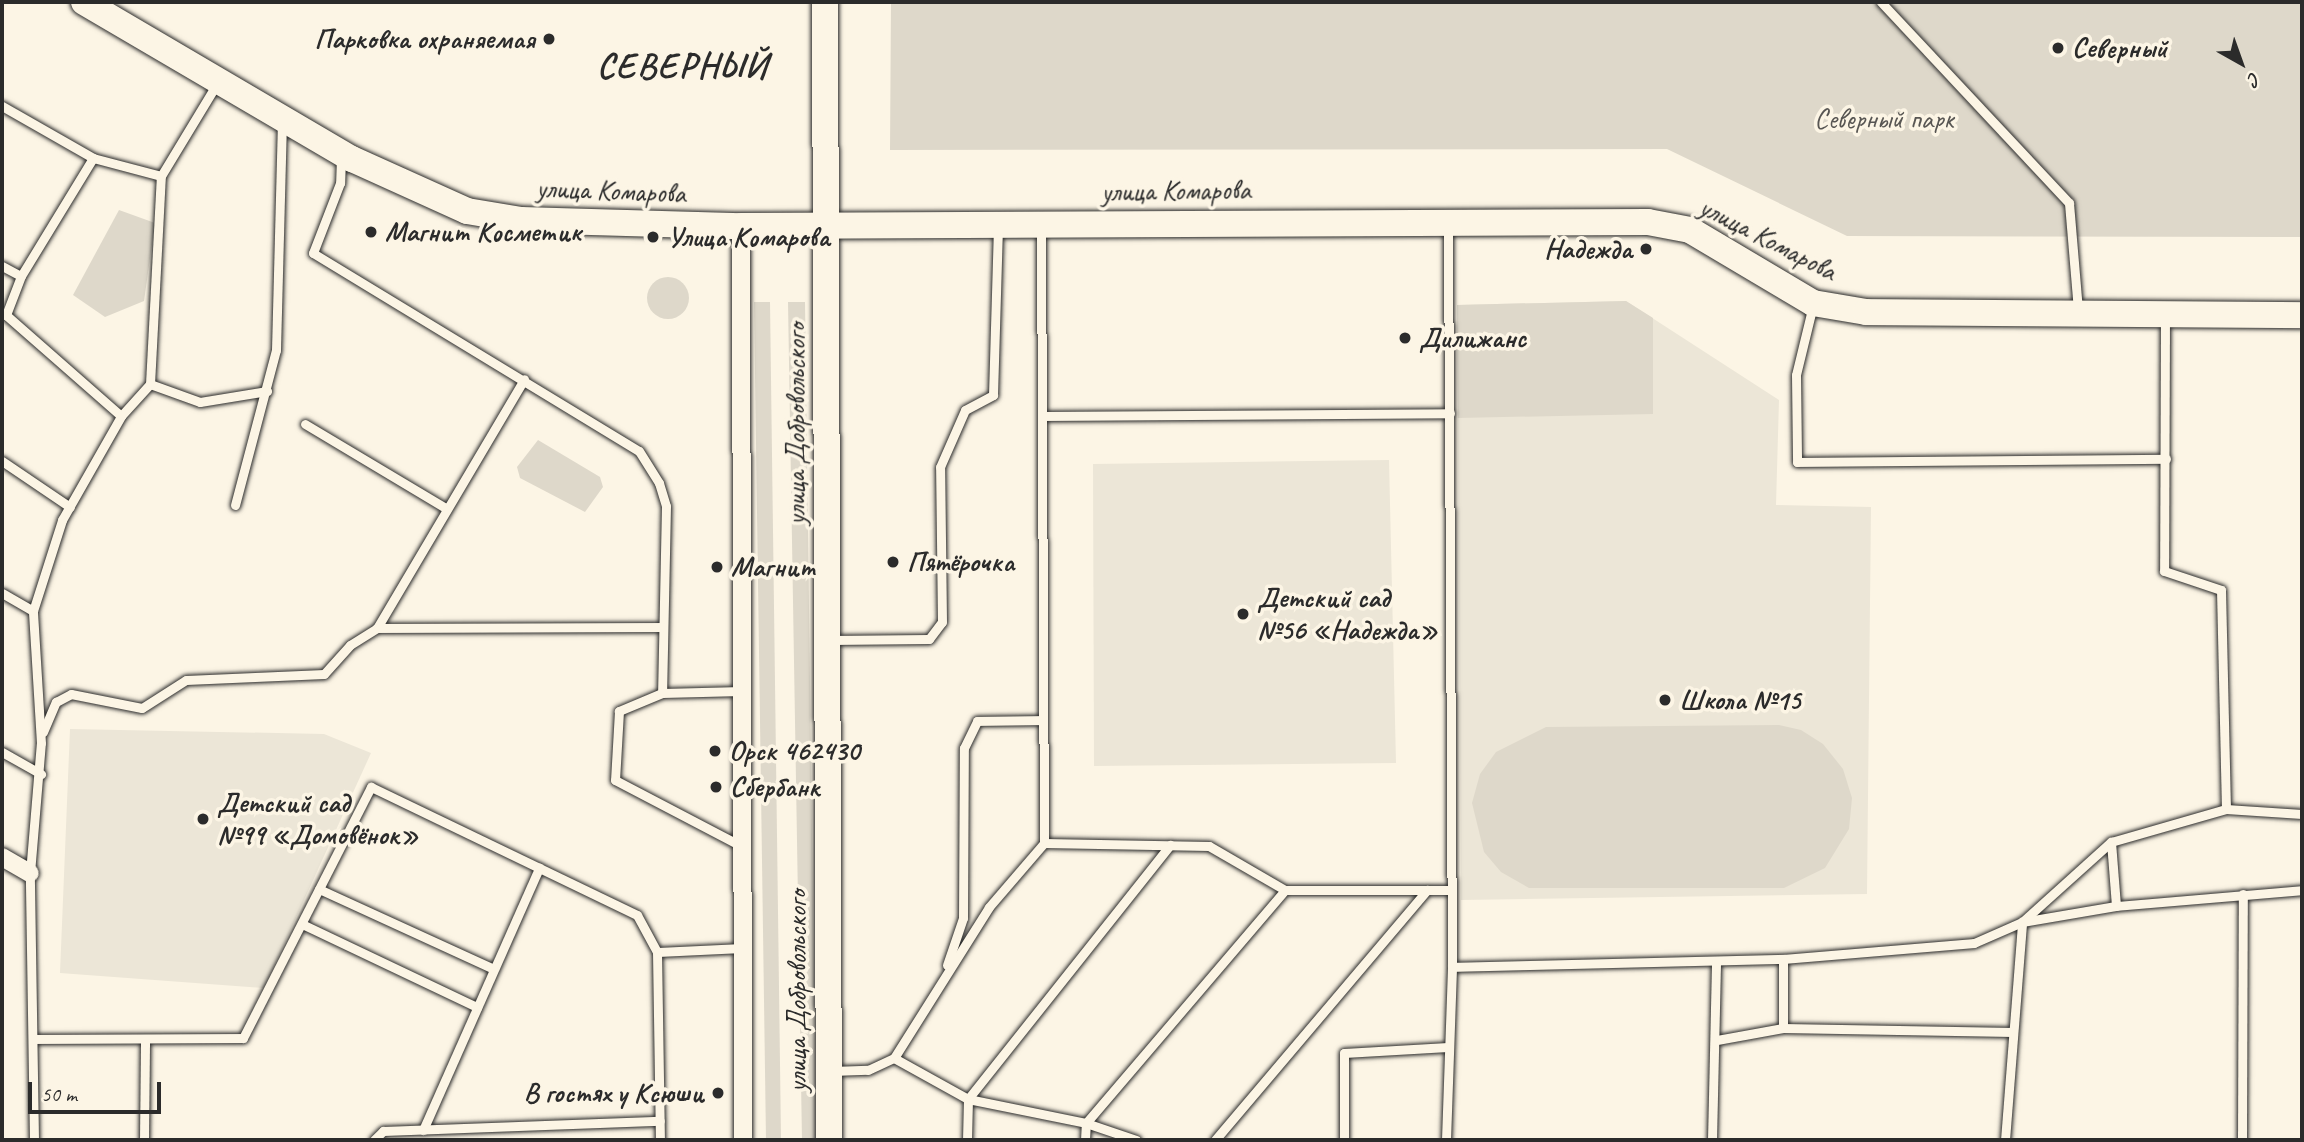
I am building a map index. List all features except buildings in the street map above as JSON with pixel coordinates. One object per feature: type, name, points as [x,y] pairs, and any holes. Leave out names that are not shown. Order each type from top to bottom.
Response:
[{"type":"main road","name":"улица Комарова","points":[[84,2],[341,153],[467,211],[521,219],[741,226],[1590,219],[1690,230],[1813,303],[1866,312],[2302,315]]},
{"type":"main road","name":"улица Добровольского","points":[[825,2],[829,1140]]},
{"type":"street","name":"улица Добровольского","points":[[741,226],[743,1140]]},
{"type":"street","points":[[2,857],[30,873]]},
{"type":"lane","points":[[1881,2],[2068,203],[2079,313]]},
{"type":"lane","points":[[34,1140],[30,873],[41,774],[41,743],[33,611],[70,507],[121,416],[150,384],[162,176],[218,81]]},
{"type":"lane","points":[[2,106],[93,158],[162,176]]},
{"type":"lane","points":[[234,505],[276,350],[282,118]]},
{"type":"lane","points":[[341,153],[340,183],[313,253],[639,451],[659,482],[666,506],[662,693]]},
{"type":"lane","points":[[93,158],[21,276],[6,314],[121,416]]},
{"type":"lane","points":[[1446,1140],[1452,967],[1449,890],[1448,219]]},
{"type":"lane","points":[[828,640],[929,639],[942,622],[940,467],[965,410],[993,395],[998,225]]},
{"type":"lane","points":[[829,1071],[868,1070],[894,1058],[941,979],[989,907],[1044,843],[1046,416],[1041,225]]},
{"type":"lane","points":[[2,266],[21,276]]},
{"type":"lane","points":[[1813,303],[1797,374],[1797,462],[2166,459]]},
{"type":"lane","points":[[2165,314],[2164,571],[2221,590],[2226,809]]},
{"type":"lane","points":[[41,743],[56,702],[71,694],[142,708],[186,680],[324,674],[350,645],[377,628],[524,379]]},
{"type":"lane","points":[[150,384],[200,402],[267,391]]},
{"type":"lane","points":[[1046,416],[1450,413]]},
{"type":"lane","points":[[304,424],[447,509]]},
{"type":"lane","points":[[2,461],[70,507]]},
{"type":"lane","points":[[2,593],[33,611]]},
{"type":"lane","points":[[377,628],[662,627]]},
{"type":"lane","points":[[742,691],[662,693],[618,712],[615,780],[743,847]]},
{"type":"lane","points":[[941,979],[963,918],[964,748],[977,720],[1043,720]]},
{"type":"lane","points":[[2,752],[41,774]]},
{"type":"lane","points":[[33,1039],[145,1042],[243,1038],[371,787],[637,915],[657,952],[660,1140]]},
{"type":"lane","points":[[2005,1140],[2022,922],[2111,842],[2226,809],[2302,814]]},
{"type":"lane","points":[[2111,842],[2116,906]]},
{"type":"lane","points":[[1044,843],[1209,846],[1285,890],[1449,890]]},
{"type":"lane","points":[[967,1140],[968,1099],[1170,845]]},
{"type":"lane","points":[[423,1130],[539,869]]},
{"type":"lane","points":[[319,889],[494,970]]},
{"type":"lane","points":[[1085,1140],[1086,1123],[1285,890]]},
{"type":"lane","points":[[1215,1140],[1427,890]]},
{"type":"lane","points":[[1452,967],[1783,959],[1974,943],[2022,922],[2116,906],[2302,890]]},
{"type":"lane","points":[[2242,1140],[2243,894]]},
{"type":"lane","points":[[302,924],[477,1007]]},
{"type":"lane","points":[[657,952],[743,948]]},
{"type":"lane","points":[[1783,959],[1783,1028]]},
{"type":"lane","points":[[1712,1140],[1717,1040],[1716,961]]},
{"type":"lane","points":[[1717,1040],[1783,1028],[2012,1032]]},
{"type":"lane","points":[[144,1140],[145,1042]]},
{"type":"lane","points":[[1344,1140],[1344,1053],[1448,1047]]},
{"type":"lane","points":[[894,1058],[968,1099],[1086,1123],[1136,1140]]},
{"type":"lane","points":[[374,1140],[383,1132],[660,1121]]},
{"type":"shaded area","name":"Школа №15","points":[[1626,301],[1779,400],[1776,505],[1871,507],[1867,894],[1461,900],[1457,305]]},
{"type":"shaded area","name":"Детский сад №56 «Надежда»","points":[[1389,460],[1396,763],[1094,766],[1093,464]]},
{"type":"shaded area","name":"Детский сад №99 «Домовёнок»","points":[[70,729],[324,734],[371,753],[264,988],[60,973]]},
{"type":"green space","name":"Северный парк","points":[[891,2],[2302,2],[2302,237],[1847,236],[1667,149],[890,150]]},
{"type":"green space","points":[[119,210],[155,223],[144,301],[105,317],[73,295]]},
{"type":"green space","points":[[668,277],[683,283],[689,298],[683,313],[668,319],[653,313],[647,298],[653,283]]},
{"type":"green space","points":[[1626,301],[1653,318],[1653,414],[1458,418],[1457,305]]},
{"type":"green space","points":[[754,302],[770,302],[781,1140],[766,1140]]},
{"type":"green space","points":[[788,302],[805,302],[816,1140],[802,1140]]},
{"type":"green space","points":[[538,440],[600,477],[603,487],[585,512],[520,478],[517,467]]},
{"type":"green space","points":[[1779,725],[1801,730],[1823,744],[1843,769],[1852,798],[1849,829],[1825,868],[1784,888],[1529,888],[1501,872],[1484,852],[1472,803],[1480,774],[1496,752],[1546,727]]},
{"type":"place","name":"Парковка охраняемая","points":[[549,39]]},
{"type":"place","name":"Северный","points":[[2058,48]]},
{"type":"place","name":"Магнит Косметик","points":[[371,232]]},
{"type":"place","name":"Улица Комарова","points":[[653,237]]},
{"type":"place","name":"Надежда","points":[[1646,249]]},
{"type":"place","name":"Дилижанс","points":[[1405,338]]},
{"type":"place","name":"Пятёрочка","points":[[893,562]]},
{"type":"place","name":"Магнит","points":[[717,567]]},
{"type":"place","name":"Детский сад №56 «Надежда»","points":[[1243,614]]},
{"type":"place","name":"Школа №15","points":[[1665,700]]},
{"type":"place","name":"Орск 462430","points":[[715,751]]},
{"type":"place","name":"Сбербанк","points":[[716,787]]},
{"type":"place","name":"Детский сад №99 «Домовёнок»","points":[[203,819]]},
{"type":"place","name":"В гостях у Ксюши","points":[[718,1093]]},
{"type":"district","name":"СЕВЕРНЫЙ","points":[[683,66]]}]
